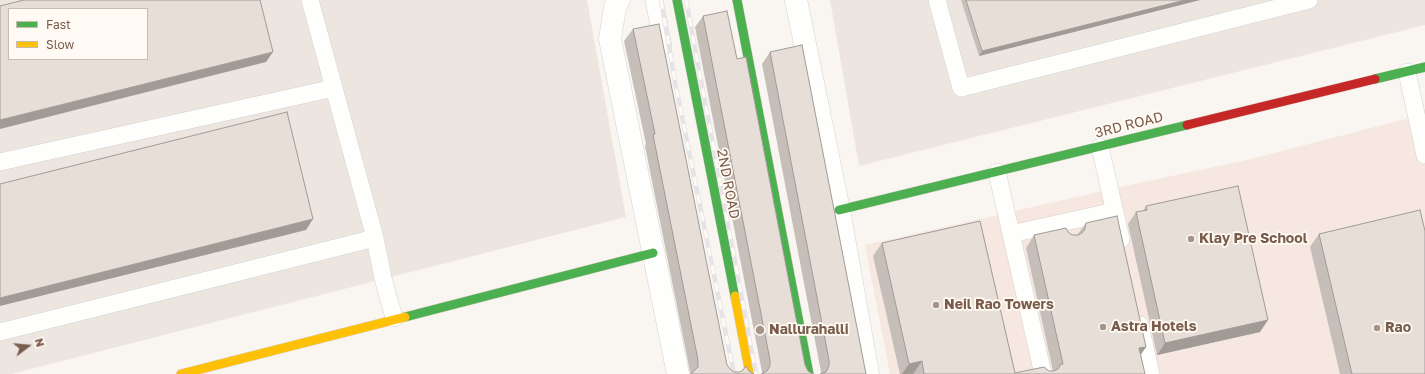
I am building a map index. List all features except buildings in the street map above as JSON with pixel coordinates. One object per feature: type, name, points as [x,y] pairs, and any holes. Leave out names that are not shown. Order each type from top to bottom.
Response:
[{"type":"street","points":[[620,0],[615,7],[610,39],[652,252],[678,374]]},
{"type":"street","name":"2ND ROAD","points":[[677,0],[750,374]]},
{"type":"street","points":[[737,0],[809,374]]},
{"type":"street","points":[[796,0],[840,210],[868,374]]},
{"type":"street","name":"3RD ROAD","points":[[840,210],[1425,67]]},
{"type":"street","points":[[181,374],[652,252]]},
{"type":"lane","points":[[310,0],[375,238],[383,278],[394,318]]},
{"type":"lane","points":[[654,0],[666,62]]},
{"type":"lane","points":[[937,0],[961,88],[1309,0]]},
{"type":"lane","points":[[1407,72],[1425,155]]},
{"type":"lane","points":[[0,162],[334,88]]},
{"type":"lane","points":[[1100,147],[1125,258]]},
{"type":"lane","points":[[997,172],[1043,374]]},
{"type":"lane","points":[[1011,234],[1065,230],[1114,212]]},
{"type":"lane","points":[[0,332],[375,238]]},
{"type":"lane","points":[[1137,312],[1151,374]]},
{"type":"shaded area","points":[[0,0],[587,0],[626,217],[11,374],[0,374]]},
{"type":"shaded area","points":[[830,0],[1425,0],[1425,25],[859,166]]},
{"type":"shaded area","points":[[1425,114],[1425,374],[890,374],[865,245],[1251,159]]},
{"type":"railway","points":[[661,0],[676,87],[734,374]]},
{"type":"railway","points":[[686,0],[756,374]]},
{"type":"traffic: fast","points":[[677,0],[735,296]]},
{"type":"traffic: fast","points":[[737,0],[809,374]]},
{"type":"traffic: fast","points":[[1375,79],[1425,67]]},
{"type":"traffic: fast","points":[[839,210],[1187,125]]},
{"type":"traffic: fast","points":[[405,317],[653,253]]},
{"type":"traffic: slow","points":[[735,296],[750,374]]},
{"type":"traffic: slow","points":[[181,374],[405,317]]},
{"type":"traffic: jam","points":[[1187,125],[1375,79]]},
{"type":"place","name":"Klay Pre School","points":[[1191,239]]},
{"type":"place","name":"Neil Rao Towers","points":[[936,305]]},
{"type":"place","name":"Astra Hotels","points":[[1103,327]]},
{"type":"place","name":"Rao","points":[[1377,328]]},
{"type":"place","name":"Nallurahalli","points":[[760,330]]}]
